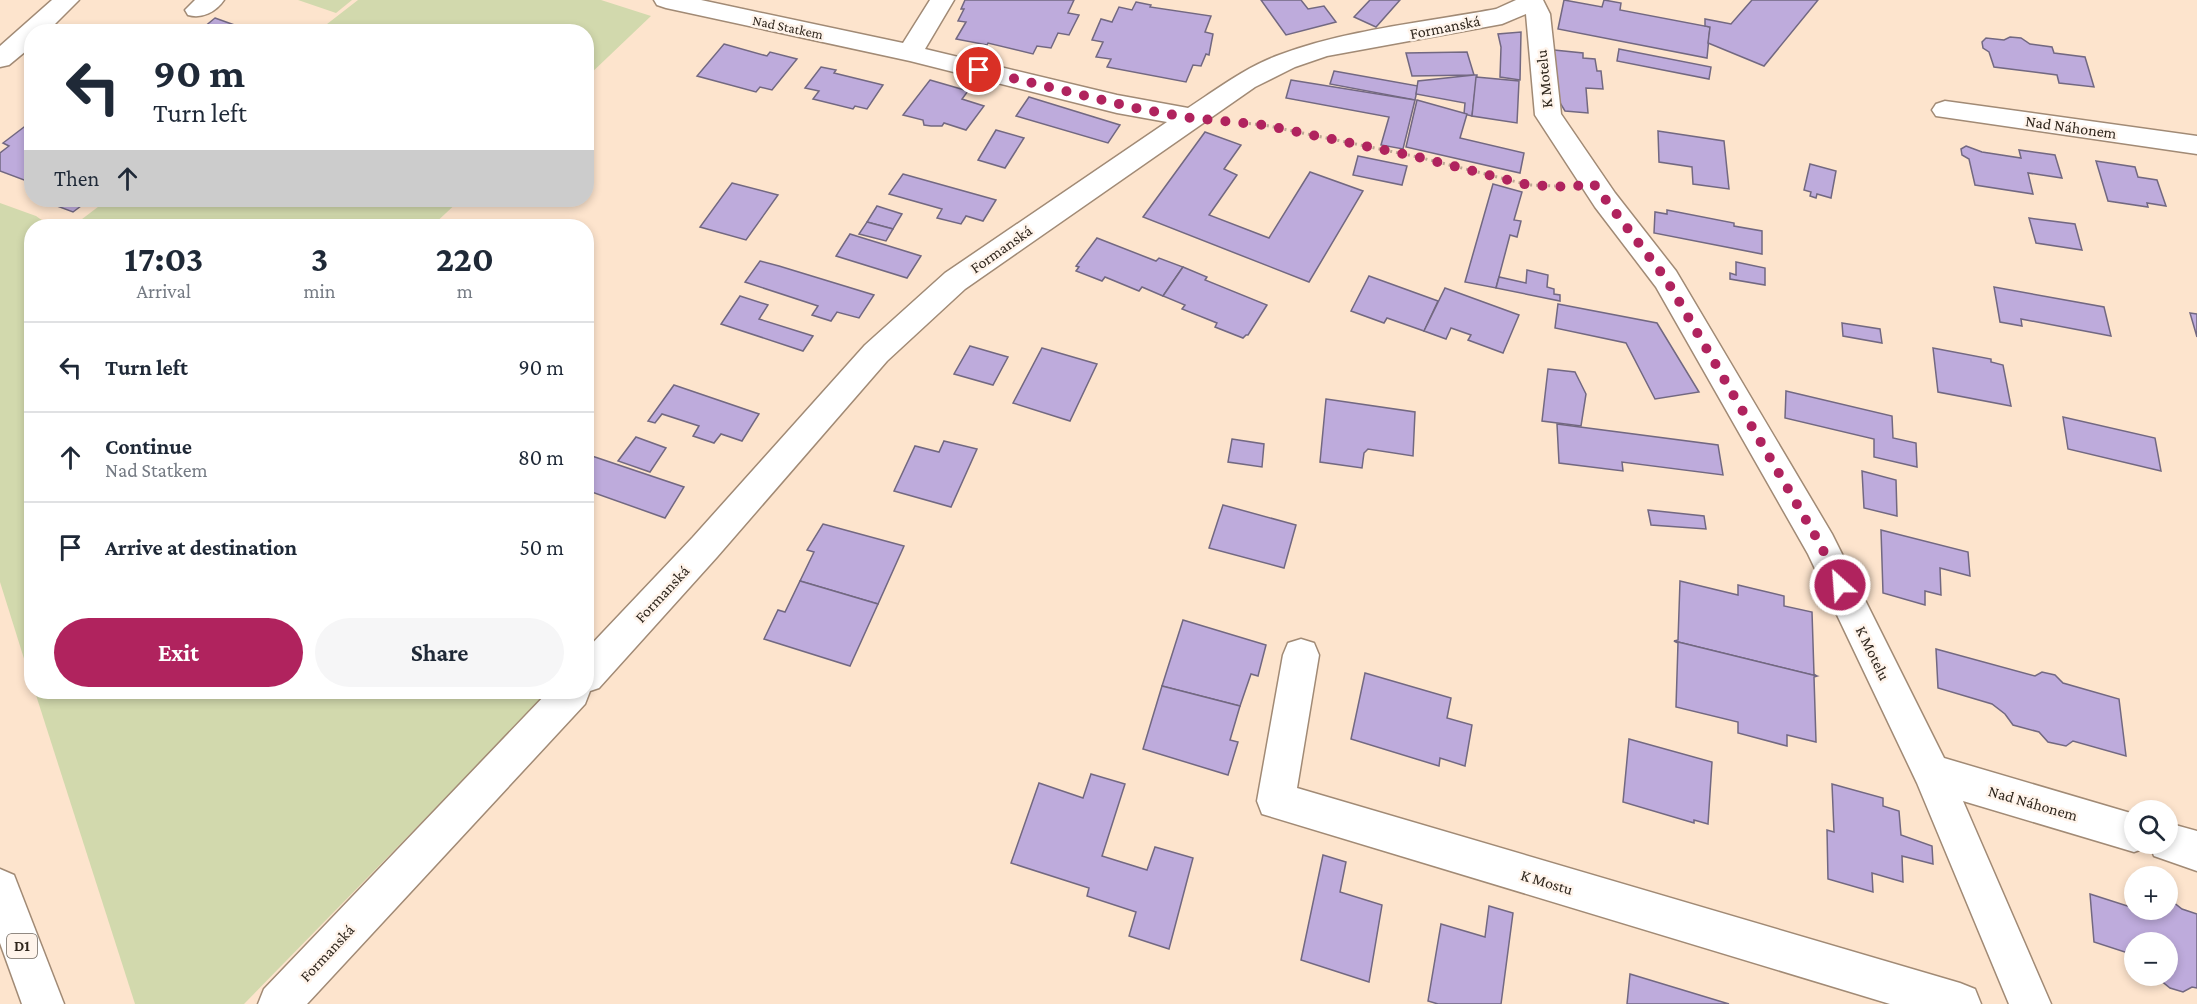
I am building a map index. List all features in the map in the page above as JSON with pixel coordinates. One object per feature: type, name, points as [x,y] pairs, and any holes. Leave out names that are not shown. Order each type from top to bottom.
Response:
[{"type":"main road","points":[[41,24],[67,0]]},
{"type":"main road","name":"Nad Statkem","points":[[666,0],[910,53],[1117,104],[1191,118]]},
{"type":"main road","points":[[910,53],[942,0]]},
{"type":"main road","name":"Formanská","points":[[594,667],[705,547],[876,353],[955,280],[1246,81],[1286,61],[1324,49],[1502,16],[1532,1]]},
{"type":"main road","name":"K Motelu","points":[[1532,1],[1538,14],[1548,115],[1593,183],[1666,279],[1820,544],[1932,773],[2030,1004]]},
{"type":"main road","points":[[0,59],[24,39]]},
{"type":"main road","name":"Nad Náhonem","points":[[1944,110],[2197,145]]},
{"type":"main road","name":"K Mostu","points":[[1301,655],[1276,801],[1960,1004]]},
{"type":"main road","name":"Formanská","points":[[279,1004],[565,699]]},
{"type":"main road","name":"Nad Náhonem","points":[[1932,773],[2124,830]]},
{"type":"main road","points":[[2178,845],[2197,851]]},
{"type":"main road","name":"D1","points":[[0,889],[43,1004]]},
{"type":"path","points":[[1191,118],[1264,125],[1418,157],[1528,185],[1572,187],[1593,183]]},
{"type":"green space","points":[[298,0],[352,0],[336,13]]},
{"type":"green space","points":[[358,0],[601,0],[651,16],[594,70],[594,24],[327,24]]},
{"type":"green space","points":[[0,203],[40,219],[24,219],[24,659],[0,582]]},
{"type":"green space","points":[[98,207],[452,207],[440,219],[82,219]]},
{"type":"green space","points":[[37,699],[542,699],[244,1004],[135,1004]]},
{"type":"building","points":[[965,0],[1074,0],[1068,13],[1079,15],[1069,35],[1058,33],[1051,48],[1037,46],[1033,54],[988,43],[987,45],[956,39],[966,22],[958,21],[964,9],[961,9]]},
{"type":"building","points":[[1261,0],[1301,0],[1308,9],[1324,6],[1336,22],[1286,35]]},
{"type":"building","points":[[1370,0],[1400,0],[1376,27],[1354,17]]},
{"type":"building","points":[[1564,0],[1602,7],[1604,0],[1621,3],[1620,10],[1710,27],[1707,58],[1558,29]]},
{"type":"building","points":[[1752,0],[1818,0],[1764,66],[1708,43],[1710,27],[1705,26],[1705,19],[1731,24]]},
{"type":"building","points":[[1136,2],[1151,5],[1150,7],[1211,16],[1205,32],[1213,34],[1209,55],[1206,54],[1201,66],[1193,65],[1186,82],[1107,67],[1111,59],[1096,57],[1103,42],[1092,40],[1101,19],[1112,22],[1119,7],[1132,10]]},
{"type":"building","points":[[215,18],[232,24],[208,24]]},
{"type":"building","points":[[1521,32],[1520,80],[1500,77],[1501,47],[1498,34]]},
{"type":"building","points":[[2010,37],[2021,38],[2030,44],[2052,47],[2054,53],[2085,57],[2094,87],[2059,83],[2057,75],[1994,67],[1989,52],[1983,48],[1982,42],[1986,38],[2004,40]]},
{"type":"building","points":[[724,44],[767,56],[770,52],[797,59],[772,90],[760,87],[756,92],[697,76]]},
{"type":"building","points":[[1619,49],[1711,67],[1709,79],[1617,61]]},
{"type":"building","points":[[1554,50],[1583,53],[1583,58],[1595,59],[1597,71],[1601,71],[1603,89],[1586,88],[1588,113],[1565,111],[1557,98]]},
{"type":"building","points":[[1467,52],[1474,75],[1412,76],[1406,53]]},
{"type":"building","points":[[821,67],[836,70],[834,73],[883,85],[867,109],[855,106],[853,109],[813,99],[819,91],[805,88]]},
{"type":"building","points":[[1334,71],[1418,86],[1415,100],[1330,84]]},
{"type":"building","points":[[1477,75],[1472,116],[1464,114],[1465,103],[1416,94],[1418,81]]},
{"type":"building","points":[[1476,77],[1519,81],[1517,123],[1472,116]]},
{"type":"building","points":[[930,80],[968,91],[962,99],[984,106],[966,130],[944,123],[942,126],[924,125],[923,120],[903,115]]},
{"type":"building","points":[[1291,80],[1415,100],[1403,149],[1381,145],[1389,117],[1286,98]]},
{"type":"building","points":[[1029,97],[1120,125],[1108,143],[1016,116]]},
{"type":"building","points":[[1417,100],[1467,114],[1460,138],[1524,153],[1520,173],[1406,147]]},
{"type":"building","points":[[24,127],[24,180],[0,171],[0,153],[9,146],[3,143]]},
{"type":"building","points":[[996,130],[1024,138],[1005,168],[978,160]]},
{"type":"building","points":[[1658,131],[1724,141],[1729,189],[1693,184],[1692,167],[1659,162]]},
{"type":"building","points":[[1205,132],[1241,145],[1224,169],[1237,175],[1209,215],[1269,238],[1310,172],[1363,191],[1309,282],[1143,217]]},
{"type":"building","points":[[1966,146],[1982,152],[2021,158],[2019,150],[2055,155],[2062,178],[2028,173],[2033,194],[1975,185],[1969,159],[1962,155],[1961,149]]},
{"type":"building","points":[[1358,156],[1407,166],[1402,185],[1353,175]]},
{"type":"building","points":[[2096,161],[2135,167],[2138,177],[2157,180],[2166,206],[2147,203],[2148,207],[2108,201]]},
{"type":"building","points":[[1810,164],[1836,171],[1831,198],[1817,194],[1816,198],[1810,196],[1811,192],[1804,190]]},
{"type":"building","points":[[903,174],[996,200],[983,221],[966,216],[961,224],[937,218],[942,209],[889,194]]},
{"type":"building","points":[[732,183],[778,195],[746,240],[700,227]]},
{"type":"building","points":[[1493,184],[1522,192],[1514,220],[1521,221],[1517,237],[1510,235],[1496,288],[1465,282]]},
{"type":"building","points":[[877,206],[902,214],[893,229],[867,222]]},
{"type":"building","points":[[60,207],[80,207],[73,212]]},
{"type":"building","points":[[1667,210],[1762,231],[1762,254],[1654,233],[1655,212],[1667,214]]},
{"type":"building","points":[[2029,218],[2075,224],[2082,250],[2036,243]]},
{"type":"building","points":[[867,222],[893,229],[886,241],[859,234]]},
{"type":"building","points":[[850,234],[921,256],[907,278],[836,256]]},
{"type":"building","points":[[1097,238],[1156,261],[1159,258],[1183,267],[1163,296],[1142,287],[1139,291],[1105,277],[1102,281],[1076,271],[1079,267],[1076,266]]},
{"type":"building","points":[[760,261],[874,295],[859,318],[837,312],[831,321],[812,315],[818,306],[745,282]]},
{"type":"building","points":[[1736,262],[1765,268],[1765,285],[1730,279],[1730,273],[1736,275]]},
{"type":"building","points":[[1183,267],[1207,277],[1205,280],[1267,305],[1248,335],[1243,338],[1215,327],[1217,323],[1182,309],[1185,305],[1163,296]]},
{"type":"building","points":[[1527,270],[1548,275],[1547,287],[1554,289],[1554,294],[1560,295],[1560,301],[1496,288],[1499,277],[1526,283]]},
{"type":"building","points":[[1369,276],[1438,301],[1424,331],[1387,318],[1384,323],[1351,311]]},
{"type":"building","points":[[1994,287],[2104,307],[2111,336],[2021,319],[2022,326],[2000,322]]},
{"type":"building","points":[[1445,288],[1519,315],[1503,353],[1468,340],[1471,335],[1451,328],[1446,339],[1424,331]]},
{"type":"building","points":[[740,296],[768,305],[759,319],[813,336],[803,351],[721,324]]},
{"type":"building","points":[[1558,304],[1657,323],[1699,392],[1655,399],[1626,343],[1555,328]]},
{"type":"building","points":[[2190,313],[2197,314],[2197,337]]},
{"type":"building","points":[[1842,323],[1880,329],[1882,343],[1843,336]]},
{"type":"building","points":[[970,346],[1008,357],[993,385],[954,374]]},
{"type":"building","points":[[1042,348],[1097,364],[1070,421],[1013,403]]},
{"type":"building","points":[[1933,348],[1991,359],[1991,362],[2003,365],[2011,406],[1938,392]]},
{"type":"building","points":[[1548,369],[1575,372],[1586,394],[1581,426],[1542,421]]},
{"type":"building","points":[[674,385],[759,414],[742,441],[721,434],[714,443],[693,436],[699,426],[662,414],[655,423],[648,421]]},
{"type":"building","points":[[1786,391],[1892,416],[1893,438],[1916,443],[1917,467],[1874,457],[1874,439],[1785,418]]},
{"type":"building","points":[[1326,399],[1415,412],[1413,456],[1368,449],[1364,453],[1362,468],[1320,462]]},
{"type":"building","points":[[2063,417],[2155,438],[2161,471],[2068,449]]},
{"type":"building","points":[[1557,424],[1718,445],[1723,475],[1622,462],[1623,471],[1559,463]]},
{"type":"building","points":[[636,437],[666,448],[650,472],[618,461]]},
{"type":"building","points":[[1232,439],[1264,444],[1262,467],[1228,462]]},
{"type":"building","points":[[944,441],[977,449],[951,507],[894,491],[915,446],[939,452]]},
{"type":"building","points":[[594,457],[684,487],[665,518],[594,493]]},
{"type":"building","points":[[1862,471],[1896,480],[1897,516],[1864,508]]},
{"type":"building","points":[[1223,505],[1296,525],[1284,568],[1209,548]]},
{"type":"building","points":[[1648,510],[1704,516],[1706,529],[1651,525]]},
{"type":"building","points":[[823,524],[904,546],[878,604],[800,581],[814,552],[807,550]]},
{"type":"building","points":[[1881,530],[1968,552],[1970,576],[1940,568],[1941,595],[1925,591],[1925,605],[1883,593]]},
{"type":"building","points":[[800,581],[878,604],[850,666],[764,639],[778,610],[785,612]]},
{"type":"building","points":[[1680,581],[1738,595],[1738,585],[1784,596],[1784,606],[1812,612],[1814,674],[1817,676],[1674,641],[1678,640]]},
{"type":"building","points":[[1183,620],[1266,645],[1258,676],[1251,674],[1240,706],[1162,686]]},
{"type":"building","points":[[1674,641],[1817,676],[1814,677],[1816,742],[1787,735],[1787,746],[1738,733],[1738,722],[1676,707],[1678,643]]},
{"type":"building","points":[[1936,649],[2035,676],[2042,672],[2055,675],[2063,683],[2119,699],[2126,756],[2073,741],[2066,746],[2048,742],[2039,732],[2013,725],[2005,714],[1992,704],[1938,688]]},
{"type":"building","points":[[1365,673],[1451,698],[1447,718],[1472,725],[1465,766],[1440,758],[1439,766],[1351,739]]},
{"type":"building","points":[[1162,686],[1240,706],[1230,740],[1238,742],[1228,775],[1143,749]]},
{"type":"building","points":[[1629,739],[1712,762],[1708,824],[1694,820],[1694,823],[1623,802]]},
{"type":"building","points":[[1091,774],[1125,784],[1102,856],[1147,870],[1155,847],[1193,858],[1169,949],[1129,936],[1136,912],[1087,896],[1089,888],[1011,863],[1039,783],[1083,798]]},
{"type":"building","points":[[1832,784],[1883,798],[1883,806],[1899,811],[1901,835],[1932,846],[1933,864],[1902,856],[1903,882],[1872,873],[1873,892],[1828,879],[1827,830],[1834,832]]},
{"type":"building","points":[[1323,855],[1346,862],[1340,892],[1382,905],[1369,982],[1301,960]]},
{"type":"building","points":[[2090,894],[2124,905],[2124,920],[2178,920],[2178,906],[2197,914],[2197,988],[2192,987],[2183,992],[2168,986],[2178,986],[2178,932],[2124,932],[2124,952],[2094,942]]},
{"type":"building","points":[[1489,906],[1513,913],[1501,1004],[1438,1004],[1428,1001],[1441,924],[1485,937]]},
{"type":"building","points":[[1630,974],[1729,1004],[1627,1004]]},
{"type":"route","points":[[979,70],[1140,109],[1191,118],[1264,125],[1418,157],[1528,185],[1572,187],[1593,183],[1666,279],[1820,544],[1840,585]]}]
